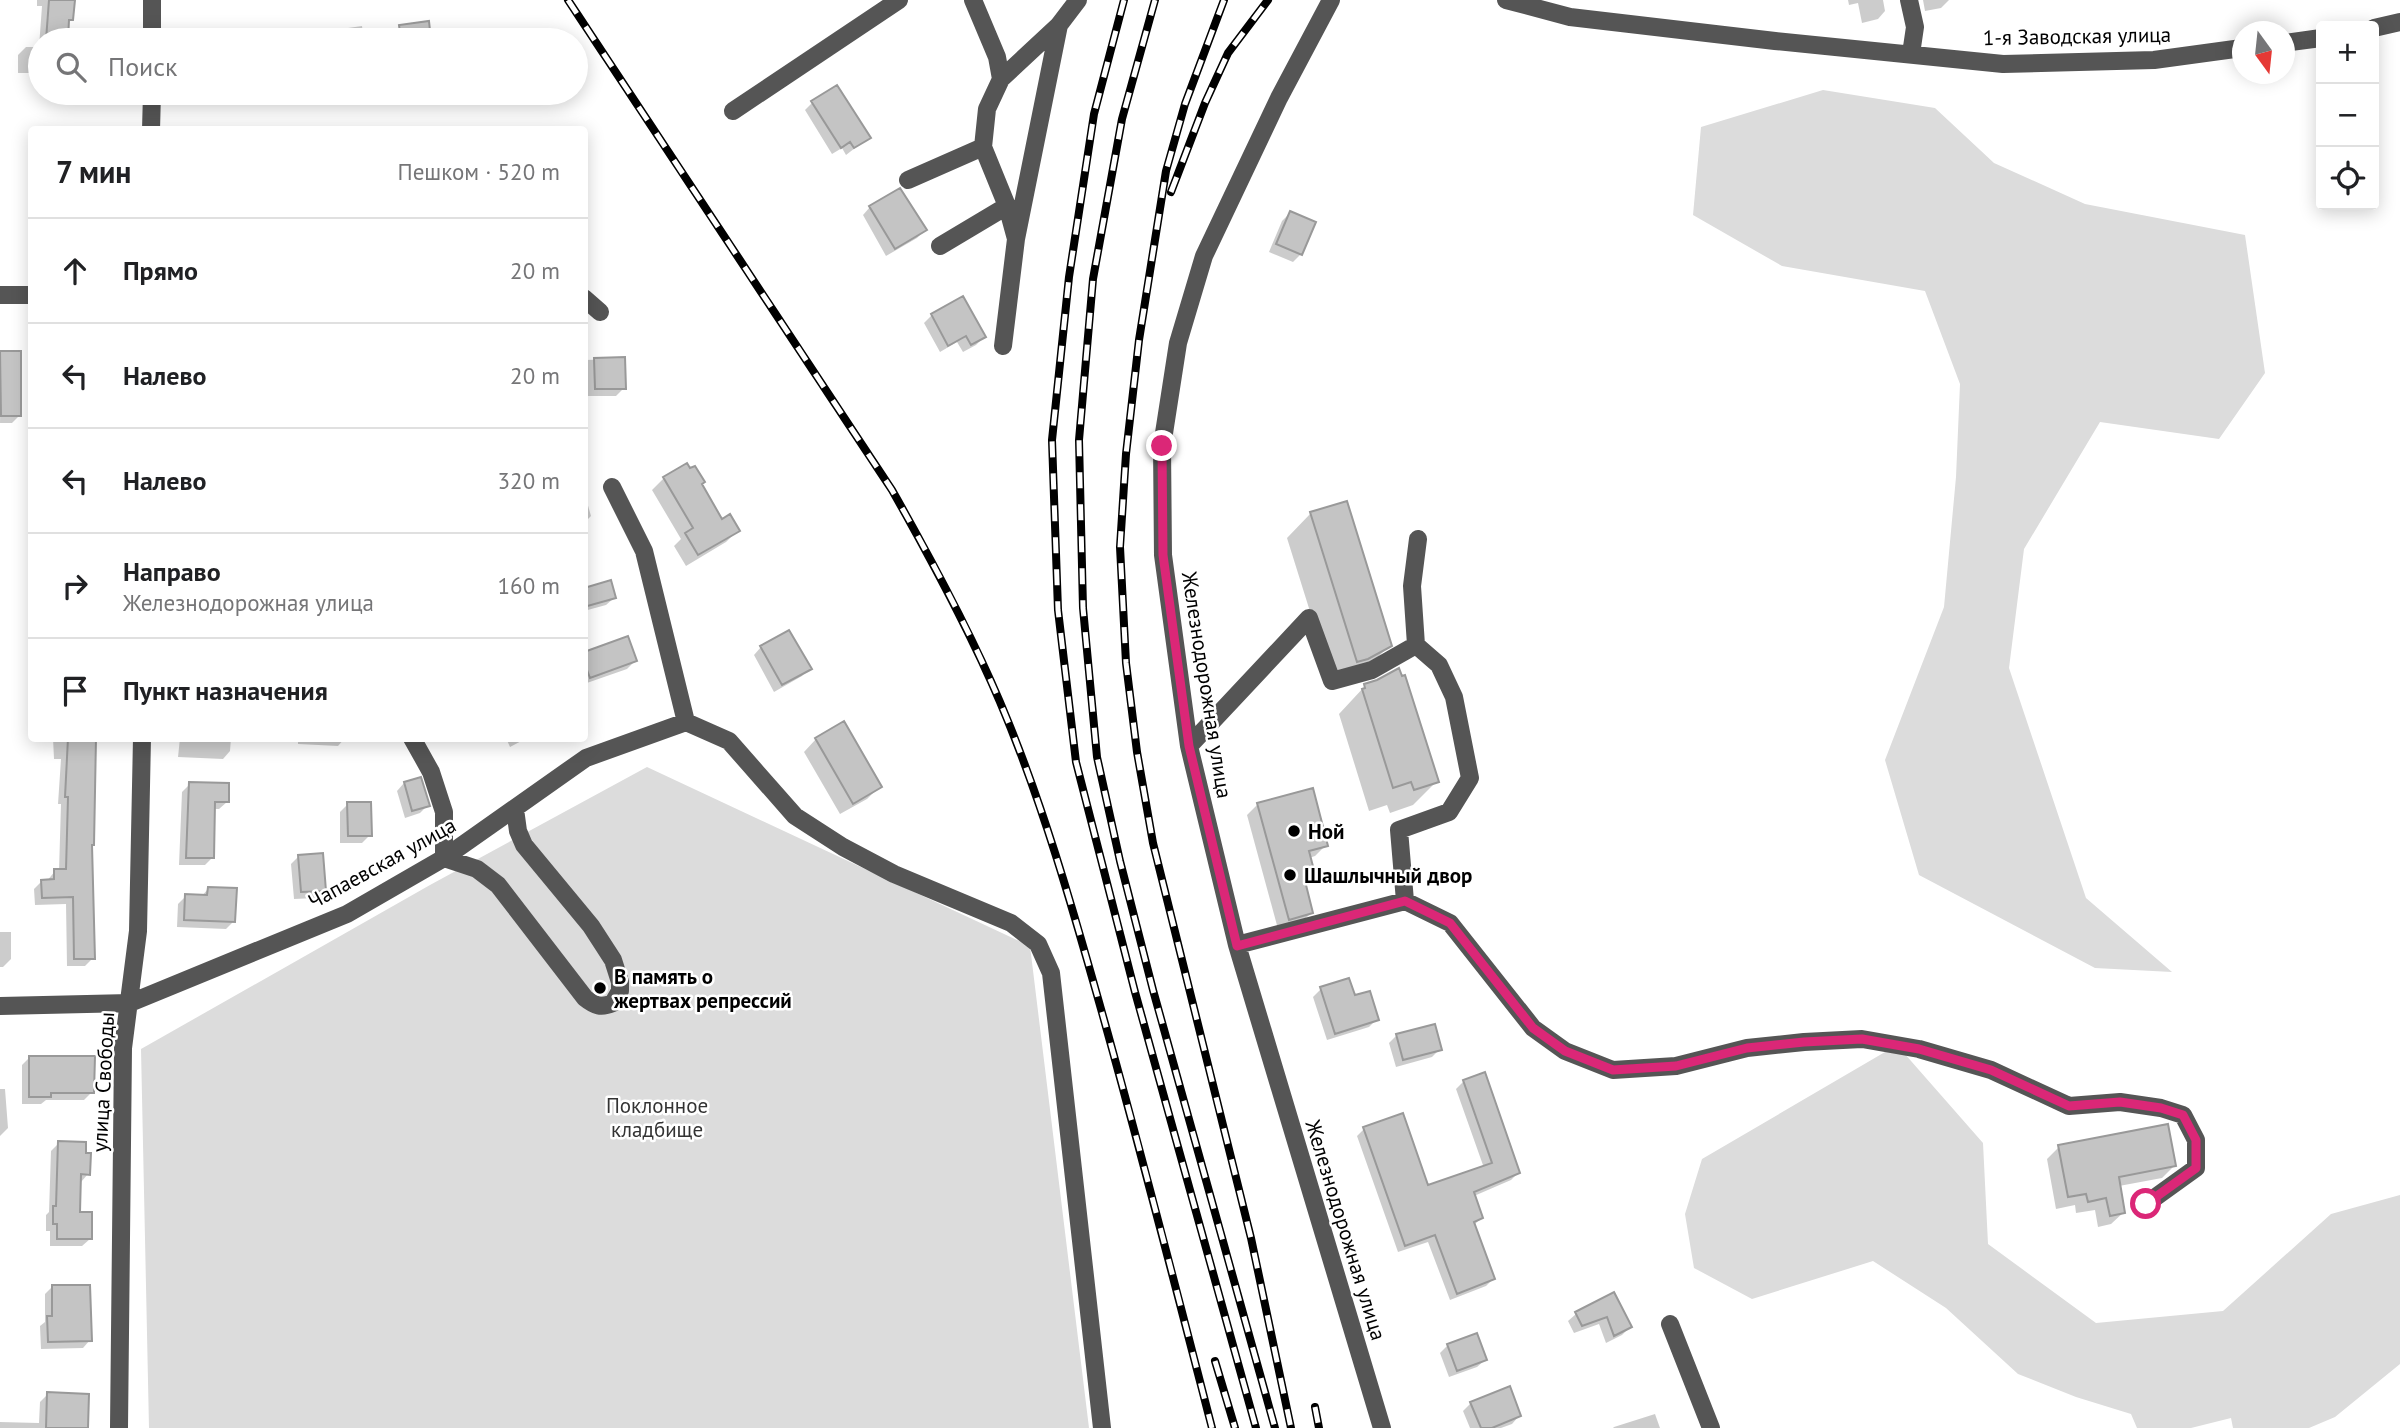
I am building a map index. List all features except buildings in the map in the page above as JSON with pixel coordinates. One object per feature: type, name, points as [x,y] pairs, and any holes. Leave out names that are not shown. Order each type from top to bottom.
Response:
[{"type":"street","points":[[152,0],[152,28]]},
{"type":"street","points":[[733,111],[899,0]]},
{"type":"street","points":[[973,0],[997,57],[1001,79]]},
{"type":"street","points":[[1016,239],[1007,206],[983,147],[987,109],[1001,79],[1059,24],[1078,0]]},
{"type":"street","name":"Железнодорожная улица","points":[[1331,0],[1279,98],[1204,256],[1178,343],[1162,446],[1163,555],[1189,746],[1237,946],[1382,1428]]},
{"type":"street","name":"1-я Заводская улица","points":[[1506,0],[1570,17],[2003,64],[2154,60],[2232,49]]},
{"type":"street","points":[[1909,0],[1915,27],[1911,54]]},
{"type":"street","points":[[2379,27],[2400,22]]},
{"type":"street","points":[[1003,346],[1016,239],[1059,24]]},
{"type":"street","points":[[2295,42],[2316,39]]},
{"type":"street","points":[[151,126],[152,105]]},
{"type":"street","points":[[908,180],[983,147]]},
{"type":"street","points":[[940,246],[1007,206]]},
{"type":"street","points":[[0,295],[28,295]]},
{"type":"street","points":[[612,487],[644,551],[686,722],[729,741],[795,816],[843,847],[894,874],[1011,923],[1038,944],[1051,973],[1102,1428]]},
{"type":"street","points":[[1405,901],[1399,830],[1449,812],[1470,778],[1454,697],[1438,666],[1416,645],[1412,586],[1418,539]]},
{"type":"street","points":[[1189,746],[1309,618],[1332,681],[1373,670],[1416,645]]},
{"type":"street","name":"Чапаевская улица","points":[[0,1006],[130,1003],[347,914],[444,858],[586,758],[686,722]]},
{"type":"street","name":"улица Свободы","points":[[119,1428],[123,1048],[138,931],[142,742]]},
{"type":"street","points":[[414,742],[431,772],[444,812],[444,858],[477,869],[498,885],[585,998],[594,1005],[604,1007],[613,1003],[620,990],[620,982],[613,960],[591,926],[524,845],[518,831],[515,809]]},
{"type":"street","points":[[1237,946],[1405,901],[1450,923],[1533,1028],[1565,1051],[1613,1070],[1676,1066],[1747,1048],[1862,1039],[1919,1049],[1991,1070],[2069,1106],[2120,1102],[2161,1108],[2183,1115],[2196,1140],[2196,1168],[2146,1204]]},
{"type":"street","points":[[1670,1324],[1711,1428]]},
{"type":"green space","points":[[1823,90],[1935,108],[1994,163],[2085,204],[2245,235],[2265,373],[2219,439],[2100,422],[2024,549],[2009,668],[2086,898],[2172,972],[2095,968],[1919,875],[1885,760],[1944,607],[1956,477],[1960,384],[1925,291],[1782,266],[1693,215],[1701,127]]},
{"type":"green space","name":"Поклонное кладбище","points":[[647,767],[1030,946],[1089,1428],[149,1428],[141,1049],[430,885]]},
{"type":"green space","points":[[1897,1045],[1983,1143],[1988,1244],[2096,1323],[2223,1311],[2331,1214],[2400,1195],[2400,1364],[2335,1417],[2309,1428],[2233,1428],[2231,1418],[2191,1428],[2137,1428],[2131,1414],[2076,1397],[2018,1374],[1946,1308],[1873,1261],[1752,1299],[1694,1268],[1685,1214],[1702,1159]]},
{"type":"railway","points":[[568,0],[587,28]]},
{"type":"railway","points":[[1124,0],[1094,114],[1069,277],[1052,440],[1058,610],[1076,762],[1135,992],[1256,1428]]},
{"type":"railway","points":[[1155,0],[1122,119],[1093,279],[1079,440],[1083,608],[1097,757],[1120,861],[1153,990],[1275,1428]]},
{"type":"railway","points":[[1224,0],[1185,104],[1166,171],[1139,340],[1126,454],[1120,547],[1126,663],[1137,752],[1153,843],[1251,1238],[1291,1428]]},
{"type":"railway","points":[[1171,192],[1205,103],[1228,53],[1268,0]]},
{"type":"railway","points":[[588,30],[892,490],[976,648],[1015,739],[1043,815],[1067,893],[1130,1113],[1212,1428]]},
{"type":"railway","points":[[1215,1361],[1235,1428]]},
{"type":"railway","points":[[1315,1407],[1319,1428]]},
{"type":"place","name":"Ной","points":[[1294,831]]},
{"type":"place","name":"Шашлычный двор","points":[[1290,875]]},
{"type":"place","name":"В память о жертвах репрессий","points":[[600,988]]},
{"type":"route","points":[[1162,446],[1163,555],[1189,746],[1237,946],[1405,901],[1450,923],[1533,1028],[1565,1051],[1613,1070],[1676,1066],[1747,1048],[1862,1039],[1919,1049],[1991,1070],[2069,1106],[2120,1102],[2161,1108],[2183,1115],[2196,1140],[2196,1168],[2146,1204]]}]
